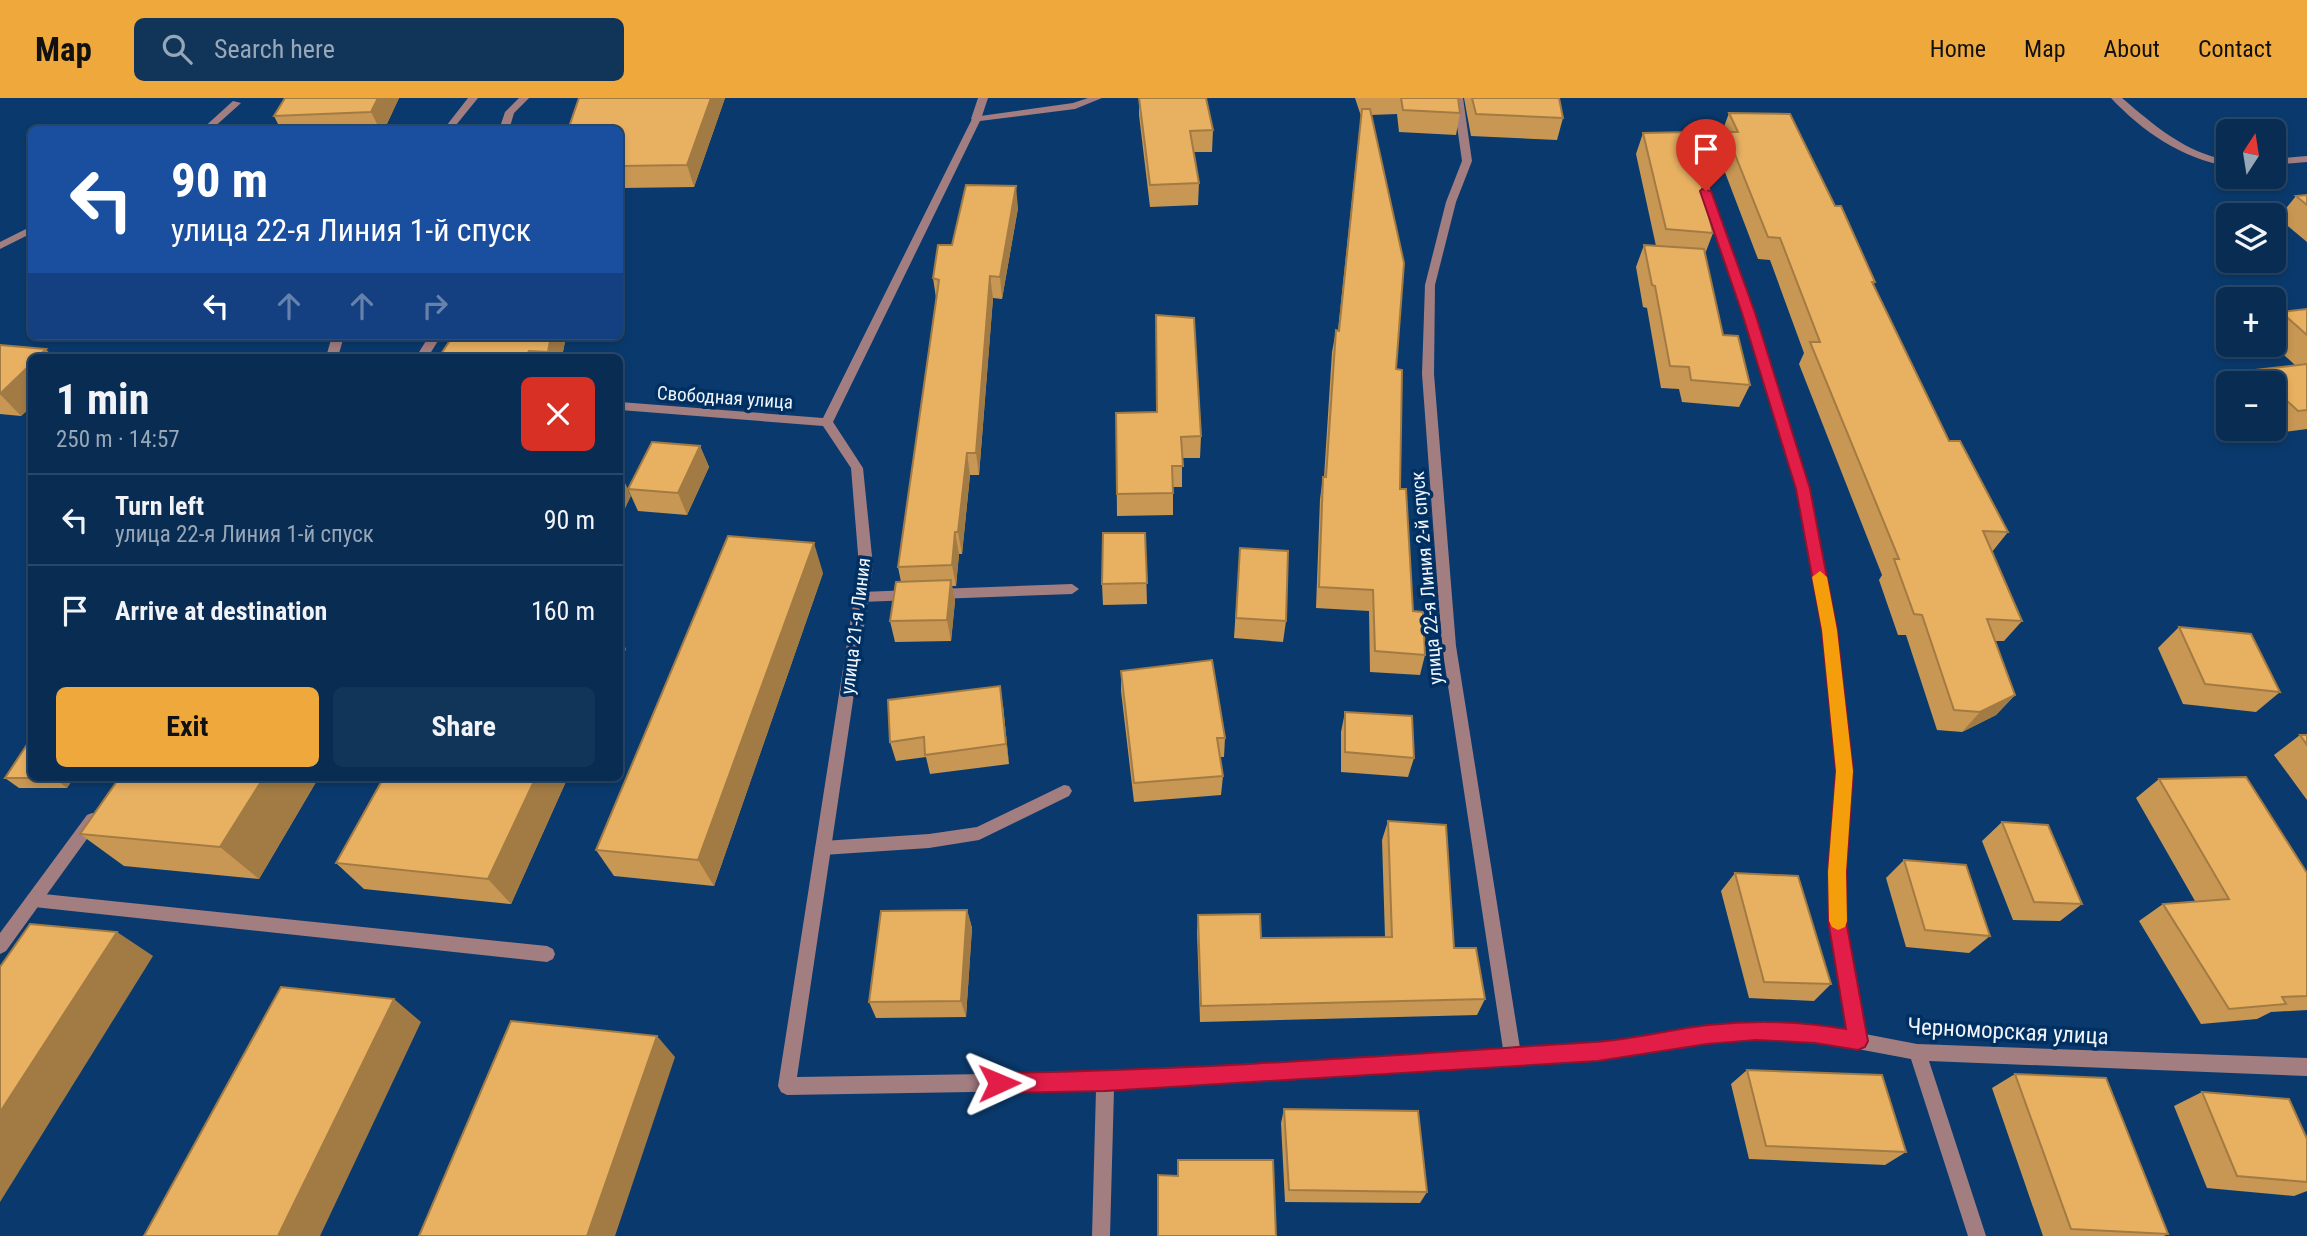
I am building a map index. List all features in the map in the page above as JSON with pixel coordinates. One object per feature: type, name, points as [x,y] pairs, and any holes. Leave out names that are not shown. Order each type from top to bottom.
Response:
[{"type":"street","points":[[450,126],[473,98]]},
{"type":"street","points":[[505,126],[510,112],[524,98]]},
{"type":"street","points":[[827,422],[976,119],[983,98]]},
{"type":"street","points":[[976,119],[1075,106],[1097,98]]},
{"type":"street","name":"улица 22-я Линия 2-й спуск","points":[[1458,98],[1467,161],[1451,202],[1430,285],[1427,374],[1449,646],[1513,1056]]},
{"type":"street","points":[[2116,98],[2162,137],[2195,154],[2216,160]]},
{"type":"street","points":[[210,126],[236,103]]},
{"type":"street","points":[[2286,161],[2307,159]]},
{"type":"street","points":[[1697,167],[1749,313],[1803,489],[1827,618],[1845,771],[1837,872],[1838,926],[1858,1041]]},
{"type":"street","points":[[0,246],[28,231]]},
{"type":"street","name":"Свободная улица","points":[[623,406],[827,422]]},
{"type":"street","name":"улица 21-я Линия","points":[[787,1086],[866,566],[857,468],[827,422]]},
{"type":"street","points":[[861,597],[1072,589]]},
{"type":"street","points":[[823,848],[929,841],[979,833],[1064,791]]},
{"type":"street","points":[[0,946],[100,811]]},
{"type":"street","points":[[33,900],[547,954]]},
{"type":"street","name":"Черноморская улица","points":[[787,1086],[1105,1081],[1598,1052],[1707,1034],[1756,1030],[1815,1033],[1917,1052],[2307,1067]]},
{"type":"street","points":[[1917,1052],[1977,1236]]},
{"type":"street","points":[[1101,1236],[1105,1081]]},
{"type":"building","points":[[285,98],[378,98],[371,112],[274,116]]},
{"type":"building","points":[[579,98],[711,98],[687,165],[623,166],[623,126],[569,126]]},
{"type":"building","points":[[1139,98],[1206,98],[1213,130],[1190,131],[1199,183],[1150,185]]},
{"type":"building","points":[[1401,98],[1458,98],[1460,113],[1403,110]]},
{"type":"building","points":[[1472,98],[1559,98],[1563,118],[1476,114]]},
{"type":"building","points":[[1362,109],[1370,109],[1404,263],[1396,369],[1402,370],[1400,489],[1406,489],[1413,611],[1423,612],[1425,655],[1375,651],[1373,590],[1319,587],[1323,477],[1326,477],[1336,330],[1339,331]]},
{"type":"building","points":[[1729,113],[1790,114],[1835,206],[1841,206],[1875,282],[1872,282],[1949,441],[1960,441],[2008,532],[1983,531],[2022,621],[1987,619],[2015,695],[1980,712],[1954,710],[1922,615],[1914,614],[1894,559],[1899,559],[1810,342],[1820,342],[1780,238],[1768,237],[1726,132],[1738,132]]},
{"type":"building","points":[[1689,132],[1713,233],[1666,229],[1643,133]]},
{"type":"building","points":[[966,185],[1016,186],[1000,277],[990,276],[976,453],[967,453],[952,565],[898,567],[939,280],[933,278],[938,245],[952,245]]},
{"type":"building","points":[[2307,195],[2307,205],[2296,196]]},
{"type":"building","points":[[1644,245],[1704,249],[1723,335],[1738,336],[1750,385],[1691,380],[1689,367],[1670,366],[1655,286],[1652,285]]},
{"type":"building","points":[[2307,309],[2307,335],[2286,316],[2286,311]]},
{"type":"building","points":[[1156,315],[1194,318],[1201,436],[1181,437],[1183,466],[1172,466],[1173,493],[1117,494],[1116,413],[1157,412]]},
{"type":"building","points":[[450,340],[550,340],[548,352],[441,354]]},
{"type":"building","points":[[0,345],[46,349],[40,354],[28,354],[28,367],[0,394]]},
{"type":"building","points":[[2307,364],[2307,410],[2298,411],[2286,400],[2286,371],[2255,370]]},
{"type":"building","points":[[652,442],[700,446],[678,493],[628,489]]},
{"type":"building","points":[[1103,533],[1145,533],[1147,583],[1102,584]]},
{"type":"building","points":[[728,536],[814,543],[698,860],[596,850]]},
{"type":"building","points":[[1240,548],[1288,551],[1286,621],[1236,618]]},
{"type":"building","points":[[951,580],[947,620],[890,621],[896,582]]},
{"type":"building","points":[[2179,627],[2251,634],[2280,692],[2205,684]]},
{"type":"building","points":[[1212,660],[1225,738],[1217,738],[1223,776],[1134,783],[1121,671]]},
{"type":"building","points":[[1000,686],[1006,744],[925,755],[924,737],[890,742],[888,700]]},
{"type":"building","points":[[1345,712],[1412,716],[1414,758],[1345,752]]},
{"type":"building","points":[[2300,735],[2307,735],[2307,745]]},
{"type":"building","points":[[28,743],[28,778],[5,778]]},
{"type":"building","points":[[2246,777],[2307,873],[2307,996],[2282,997],[2286,1004],[2229,1009],[2163,904],[2229,899],[2159,779]]},
{"type":"building","points":[[117,781],[261,781],[220,847],[80,834]]},
{"type":"building","points":[[382,781],[534,781],[488,879],[336,863]]},
{"type":"building","points":[[1388,821],[1446,825],[1454,948],[1476,948],[1485,999],[1201,1006],[1198,915],[1260,914],[1261,938],[1392,937]]},
{"type":"building","points":[[2002,822],[2048,825],[2082,904],[2034,902]]},
{"type":"building","points":[[1904,860],[1966,865],[1990,936],[1925,930]]},
{"type":"building","points":[[1735,873],[1798,876],[1831,984],[1764,982]]},
{"type":"building","points":[[967,910],[961,1001],[869,1002],[881,911]]},
{"type":"building","points":[[30,924],[117,932],[0,1112],[0,967]]},
{"type":"building","points":[[281,987],[394,999],[278,1236],[144,1236]]},
{"type":"building","points":[[511,1021],[657,1036],[587,1236],[419,1236]]},
{"type":"building","points":[[1747,1070],[1882,1075],[1906,1152],[1766,1146]]},
{"type":"building","points":[[2015,1074],[2106,1078],[2168,1234],[2071,1229]]},
{"type":"building","points":[[2202,1092],[2289,1099],[2307,1139],[2307,1182],[2237,1176]]},
{"type":"building","points":[[1284,1109],[1418,1111],[1427,1192],[1289,1190]]},
{"type":"building","points":[[1178,1160],[1273,1160],[1276,1236],[1158,1236],[1158,1175],[1178,1176]]},
{"type":"slow traffic","points":[[1820,577],[1829,630],[1845,771],[1837,872],[1838,921]]},
{"type":"route","points":[[999,1083],[1105,1081],[1598,1052],[1707,1034],[1756,1030],[1815,1033],[1858,1041],[1838,926],[1837,872],[1845,771],[1829,630],[1803,489],[1749,313],[1706,191]]}]
